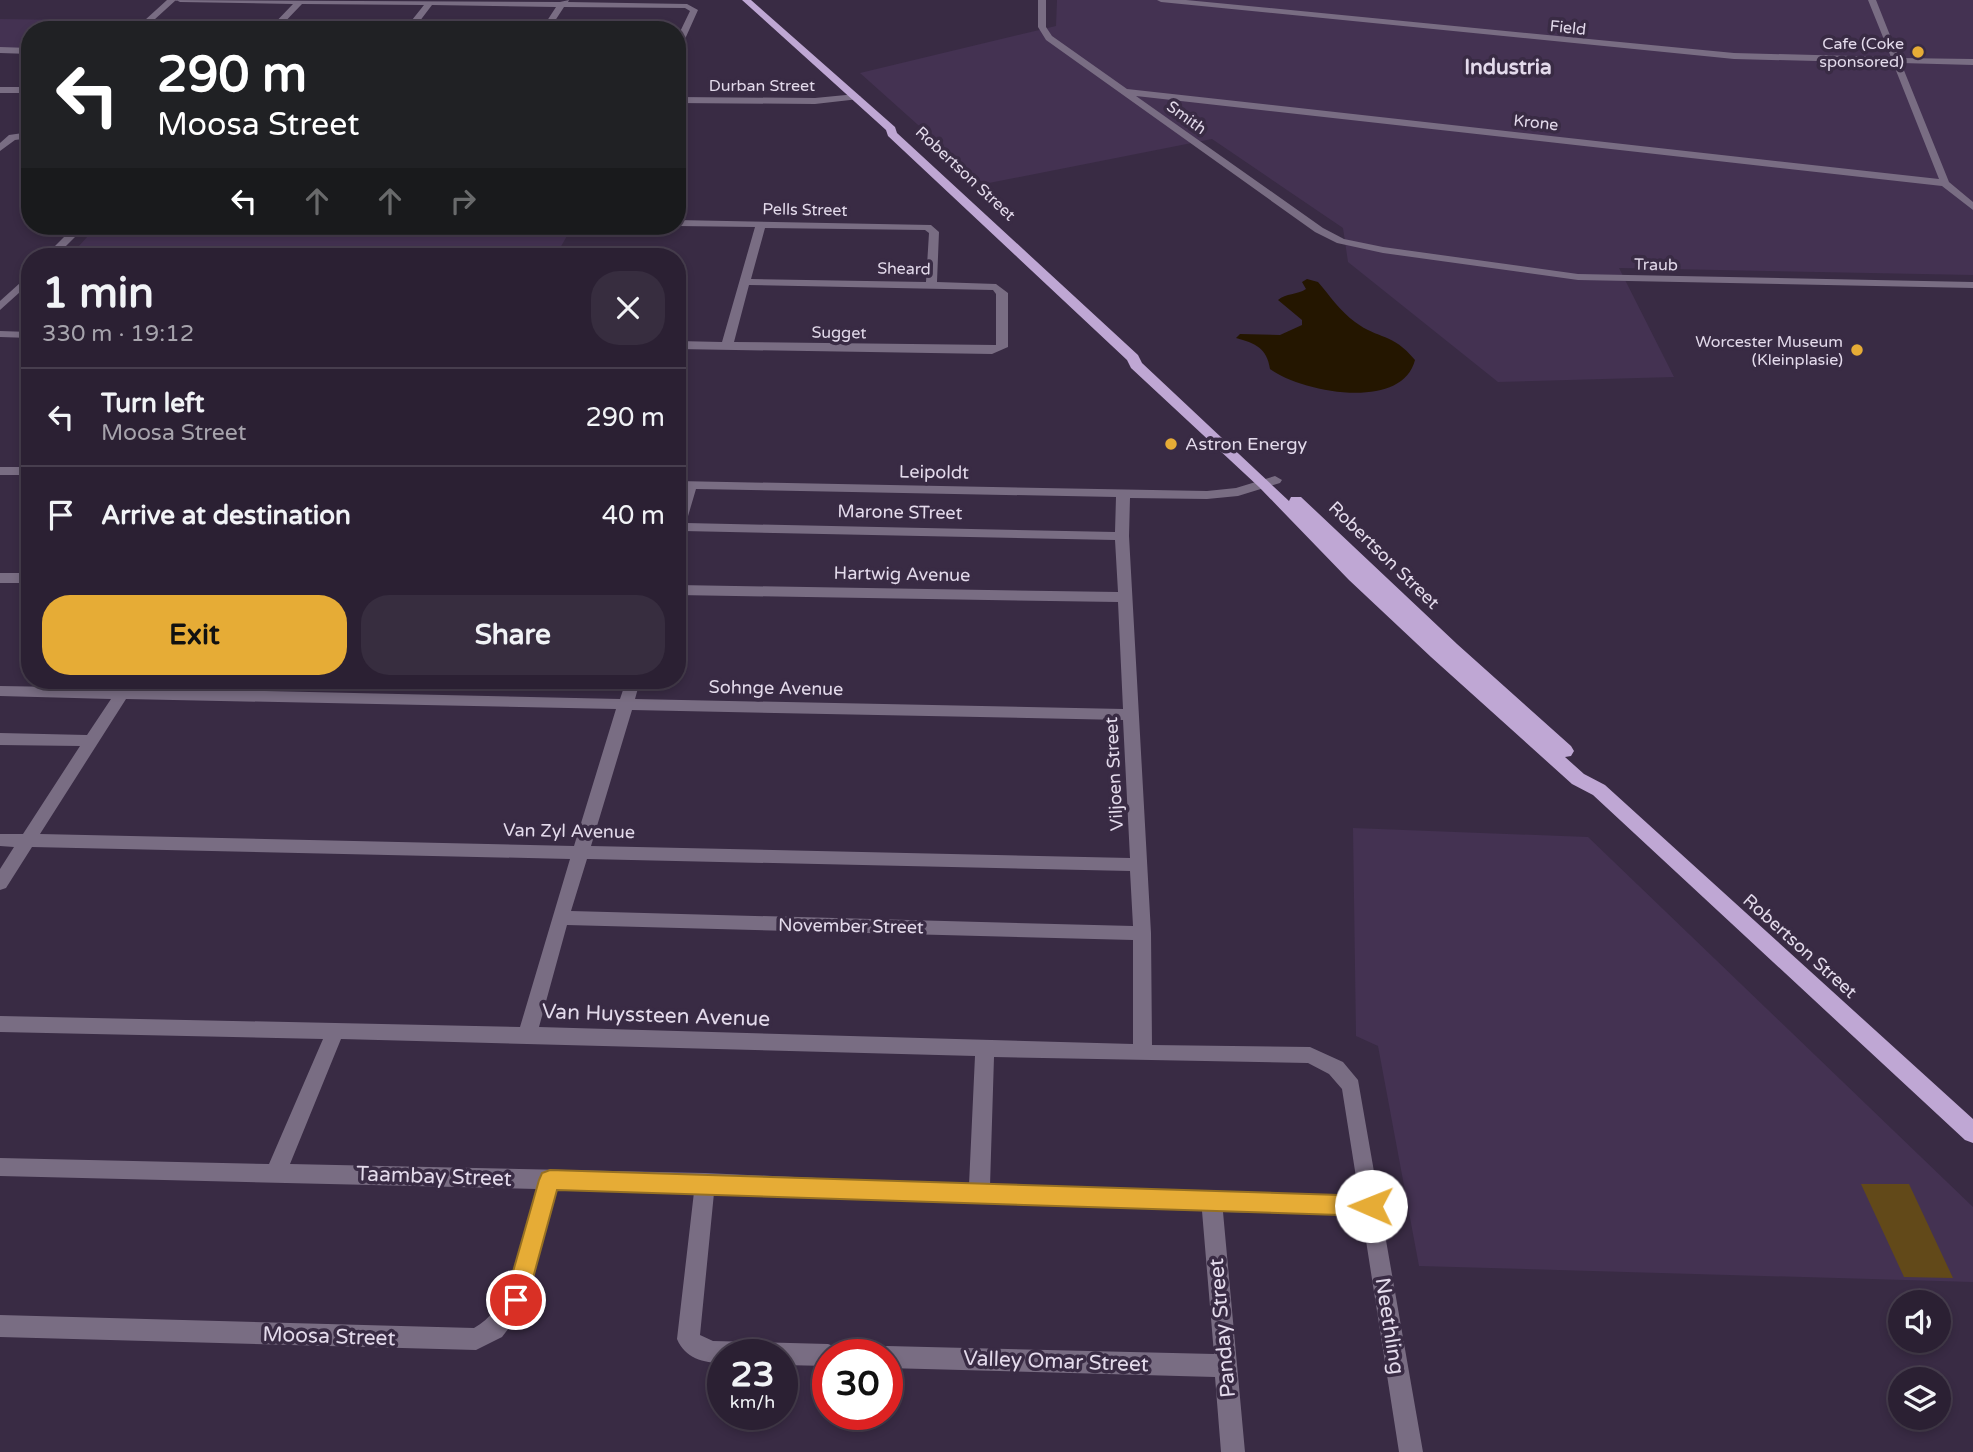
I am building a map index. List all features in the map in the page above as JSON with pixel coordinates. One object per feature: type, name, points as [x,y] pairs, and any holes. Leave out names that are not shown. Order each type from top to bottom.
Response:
[{"type":"main road","name":"Robertson Street","points":[[746,0],[812,60],[813,65],[882,130],[892,134],[1133,358],[1136,365],[1266,479],[1590,774],[1599,790],[1973,1133]]},
{"type":"street","points":[[148,21],[172,0]]},
{"type":"street","points":[[180,0],[682,5],[694,10],[686,28]]},
{"type":"street","name":"Smith","points":[[1042,0],[1044,32],[1319,230],[1341,241]]},
{"type":"street","name":"Field","points":[[1161,0],[1722,55],[1973,62]]},
{"type":"street","points":[[1871,0],[1945,183],[1973,207]]},
{"type":"street","points":[[281,21],[301,1]]},
{"type":"street","points":[[415,21],[431,2]]},
{"type":"street","points":[[551,21],[563,2]]},
{"type":"street","points":[[0,50],[21,51]]},
{"type":"street","points":[[0,90],[21,90]]},
{"type":"street","name":"Krone","points":[[1124,92],[1945,183]]},
{"type":"street","name":"Durban Street","points":[[686,100],[803,101],[851,98]]},
{"type":"street","points":[[0,148],[21,133]]},
{"type":"street","name":"Pells Street","points":[[686,223],[932,229],[931,284]]},
{"type":"street","points":[[727,346],[761,225]]},
{"type":"street","points":[[59,248],[71,235]]},
{"type":"street","name":"Traub","points":[[1341,241],[1383,250],[1578,277],[1973,285]]},
{"type":"street","name":"Sheard","points":[[744,282],[986,285],[1000,289],[1002,293],[1000,350]]},
{"type":"street","points":[[0,307],[21,286]]},
{"type":"street","points":[[0,334],[21,335]]},
{"type":"street","name":"Sugget","points":[[686,345],[1000,350]]},
{"type":"street","points":[[0,471],[21,471]]},
{"type":"street","name":"Leipoldt","points":[[686,485],[1189,494],[1230,493],[1266,479]]},
{"type":"street","name":"Viljoen Street","points":[[1123,492],[1122,536],[1142,933],[1143,1053]]},
{"type":"street","name":"Marone STreet","points":[[686,528],[1122,536]]},
{"type":"street","points":[[0,578],[21,578]]},
{"type":"street","name":"Hartwig Avenue","points":[[686,590],[1126,597]]},
{"type":"street","name":"Sohnge Avenue","points":[[0,691],[63,689]]},
{"type":"street","points":[[0,883],[125,689]]},
{"type":"street","name":"Sohnge Avenue","points":[[185,689],[626,704],[1130,715]]},
{"type":"street","points":[[527,1035],[631,689]]},
{"type":"street","points":[[0,740],[91,741]]},
{"type":"street","name":"Van Zyl Avenue","points":[[0,840],[1138,864]]},
{"type":"street","name":"November Street","points":[[560,918],[1142,933]]},
{"type":"street","name":"Van Huyssteen Avenue","points":[[0,1024],[1310,1055]]},
{"type":"street","points":[[276,1172],[335,1032]]},
{"type":"street","points":[[979,1195],[985,1047]]},
{"type":"street","name":"Neethling","points":[[1310,1055],[1336,1068],[1351,1086],[1411,1452]]},
{"type":"street","name":"Taambay Street","points":[[0,1167],[705,1183],[979,1195],[1371,1206]]},
{"type":"street","name":"Moosa Street","points":[[0,1326],[476,1339],[494,1329],[516,1300],[550,1180]]},
{"type":"street","points":[[705,1183],[688,1339],[697,1348],[713,1352],[812,1355]]},
{"type":"street","name":"Panday Street","points":[[1212,1203],[1233,1452]]},
{"type":"street","name":"Valley Omar Street","points":[[903,1357],[1224,1366]]},
{"type":"shaded area","points":[[1057,0],[1973,0],[1973,275],[1619,268],[1674,377],[1498,382],[1348,262],[1343,228],[1212,139],[984,184],[860,73],[1056,26]]},
{"type":"shaded area","points":[[0,19],[136,21],[21,21],[21,51],[0,51]]},
{"type":"shaded area","points":[[89,235],[567,235],[560,248],[77,248]]},
{"type":"shaded area","points":[[1307,279],[1318,282],[1355,322],[1392,340],[1407,351],[1415,360],[1406,376],[1391,387],[1372,392],[1326,390],[1304,385],[1270,369],[1263,351],[1236,338],[1240,334],[1280,335],[1302,325],[1302,320],[1278,300],[1306,289],[1302,282]]},
{"type":"shaded area","points":[[1353,828],[1588,837],[1973,1207],[1973,1282],[1419,1266],[1378,1046],[1356,1036]]},
{"type":"shaded area","points":[[1861,1184],[1909,1184],[1953,1278],[1904,1277]]},
{"type":"place","name":"Cafe (Coke sponsored)","points":[[1918,52]]},
{"type":"place","name":"Worcester Museum (Kleinplasie)","points":[[1857,350]]},
{"type":"place","name":"Astron Energy","points":[[1171,444]]},
{"type":"district","name":"Industria","points":[[1508,67]]},
{"type":"route","points":[[516,1300],[550,1180],[1371,1206]]}]
